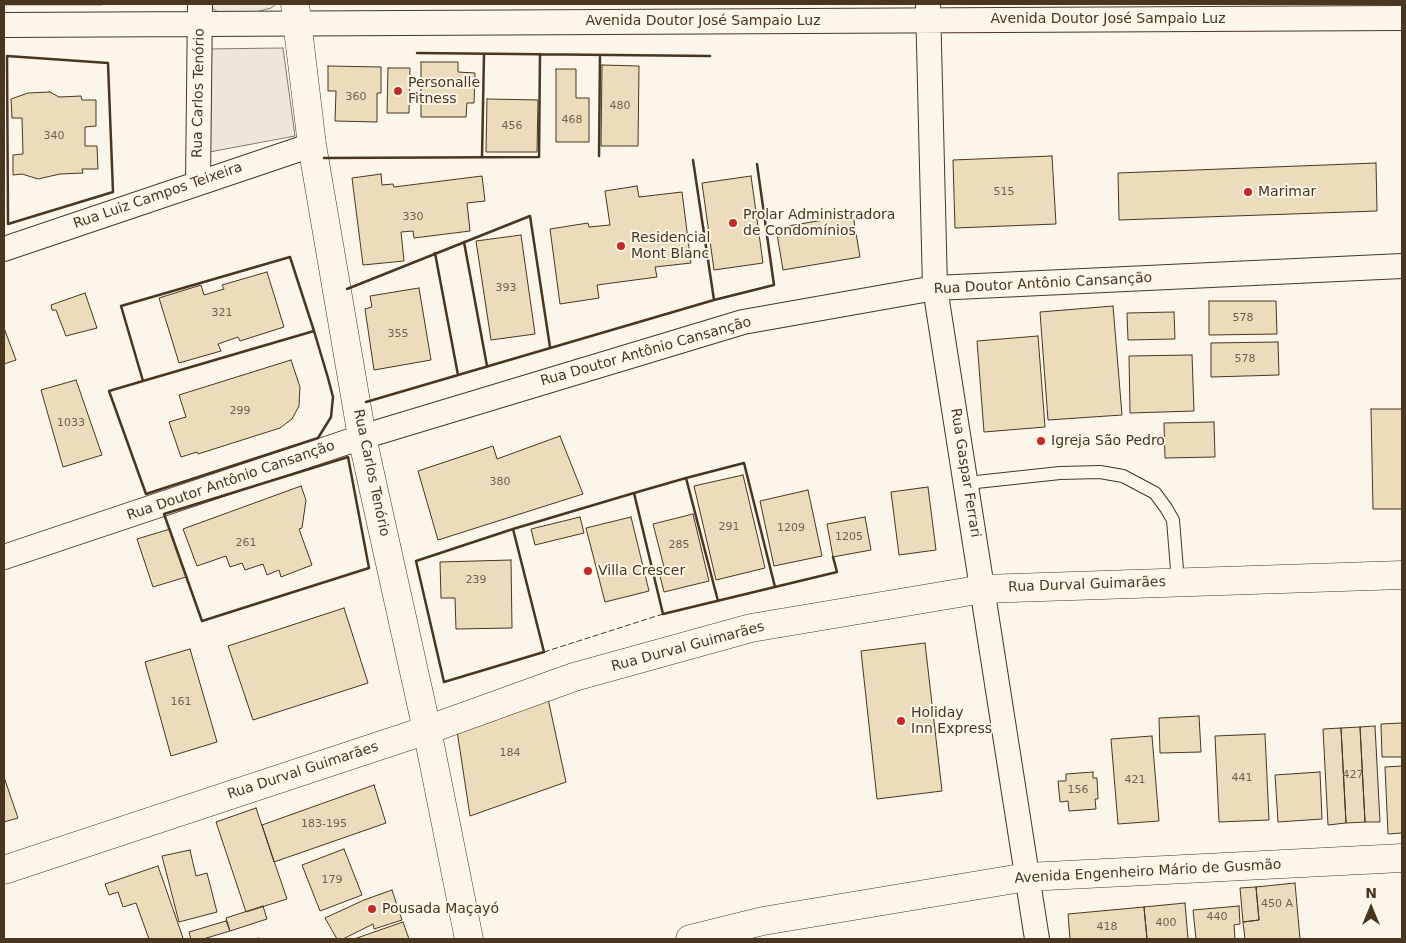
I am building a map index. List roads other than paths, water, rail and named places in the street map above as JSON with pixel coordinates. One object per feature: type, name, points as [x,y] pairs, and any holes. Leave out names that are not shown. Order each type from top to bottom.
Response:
[{"type":"street","name":"Avenida Doutor José Sampaio Luz","points":[[4,25],[200,14],[928,12],[1402,18]]},
{"type":"street","name":"Rua Gaspar Ferrari","points":[[928,12],[935,288],[1037,939]]},
{"type":"street","name":"Rua Carlos Tenório","points":[[198,182],[200,14]]},
{"type":"street","name":"Rua Carlos Tenório","points":[[296,14],[312,145],[362,437],[427,730],[469,939]]},
{"type":"street","name":"Rua Luiz Campos Teixeira","points":[[4,249],[312,145]]},
{"type":"street","name":"Rua Doutor Antônio Cansanção","points":[[4,557],[362,437],[743,322],[935,288],[1402,266]]},
{"type":"street","name":"Rua Durval Guimarães","points":[[4,870],[427,730],[574,678],[751,628],[983,589],[1402,575]]},
{"type":"street","name":"Avenida Engenheiro Mário de Gusmão","points":[[690,939],[764,921],[1027,877],[1402,858]]},
{"type":"lane","points":[[967,483],[1060,473],[1100,472],[1123,476],[1155,493],[1173,520],[1178,582]]},
{"type":"place","name":"Personalle Fitness","points":[[398,91]]},
{"type":"place","name":"Marimar","points":[[1248,192]]},
{"type":"place","name":"Prolar Administradora de Condomínios","points":[[733,223]]},
{"type":"place","name":"Residencial Mont Blanc","points":[[621,246]]},
{"type":"place","name":"Igreja São Pedro","points":[[1041,441]]},
{"type":"place","name":"Villa Crescer","points":[[588,571]]},
{"type":"place","name":"Holiday Inn Express","points":[[901,721]]},
{"type":"place","name":"Pousada Maçayó","points":[[372,909]]}]
